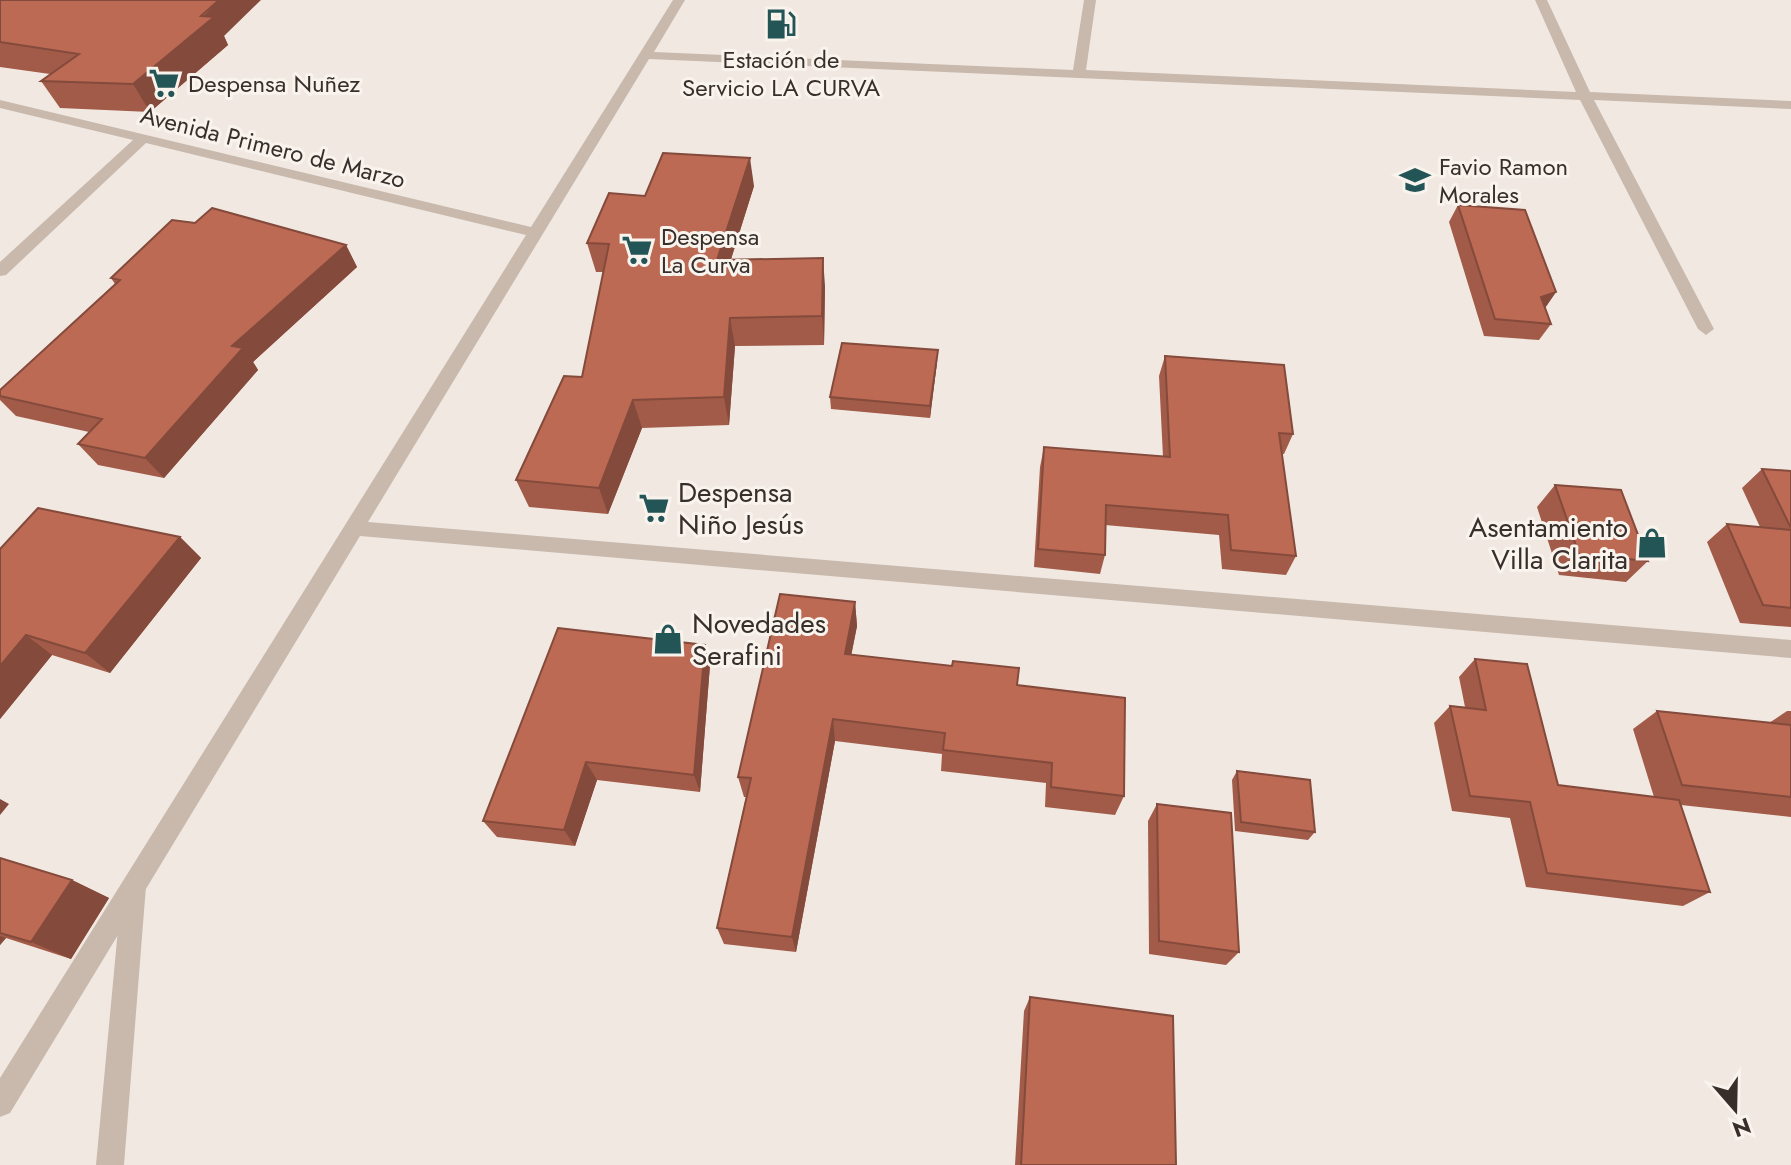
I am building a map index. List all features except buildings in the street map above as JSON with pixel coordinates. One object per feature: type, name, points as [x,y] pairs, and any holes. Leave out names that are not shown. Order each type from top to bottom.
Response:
[{"type":"street","points":[[0,1103],[679,0]]},
{"type":"street","points":[[1079,74],[1090,0]]},
{"type":"street","points":[[1541,0],[1585,96],[1706,329]]},
{"type":"street","points":[[645,55],[1791,105]]},
{"type":"street","name":"Avenida Primero de Marzo","points":[[0,104],[536,233]]},
{"type":"street","points":[[0,271],[144,138]]},
{"type":"street","points":[[354,528],[1791,649]]},
{"type":"street","points":[[110,1165],[134,884]]},
{"type":"place","name":"Estación de Servicio LA CURVA","points":[[781,24]]},
{"type":"place","name":"Despensa Nuñez","points":[[164,83]]},
{"type":"place","name":"Favio Ramon Morales","points":[[1415,180]]},
{"type":"place","name":"Despensa La Curva","points":[[637,250]]},
{"type":"place","name":"Despensa Niño Jesús","points":[[654,508]]},
{"type":"place","name":"Asentamiento Villa Clarita","points":[[1652,543]]},
{"type":"place","name":"Novedades Serafini","points":[[668,639]]}]
